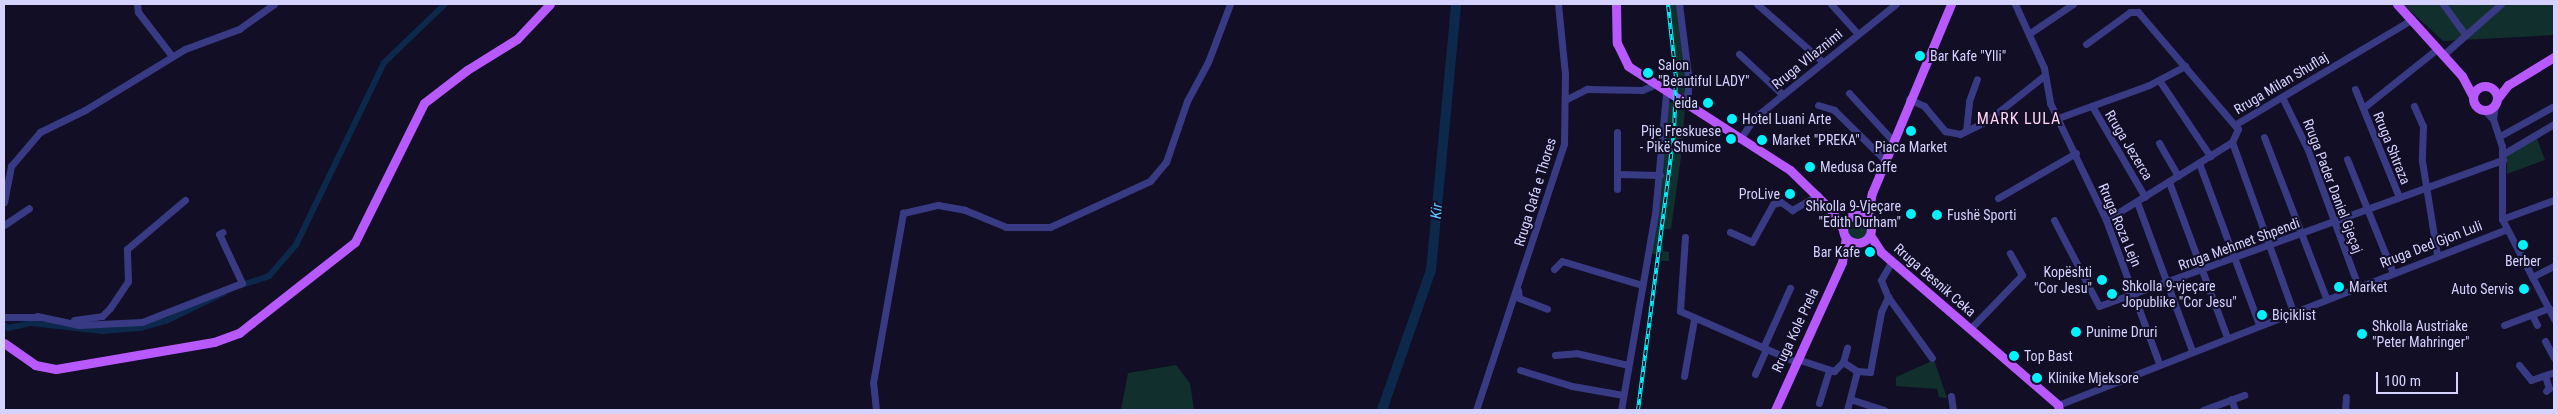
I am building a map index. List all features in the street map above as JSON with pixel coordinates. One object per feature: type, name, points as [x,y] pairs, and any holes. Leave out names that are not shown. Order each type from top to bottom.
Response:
[{"type":"main road","points":[[4,343],[35,366],[56,369],[214,342],[239,333],[355,242],[424,103],[467,70],[517,39],[550,4]]},
{"type":"main road","points":[[1616,4],[1619,51],[1628,66],[1654,85],[1790,170],[1831,210],[1844,233]]},
{"type":"main road","points":[[1870,235],[1867,220],[1870,198],[1909,99],[1951,4]]},
{"type":"main road","points":[[2396,4],[2462,76],[2476,106],[2484,110],[2496,102],[2508,85],[2554,57]]},
{"type":"main road","points":[[2462,76],[2486,87],[2508,85]]},
{"type":"main road","points":[[2473,97],[2486,87]]},
{"type":"main road","points":[[2486,87],[2496,102]]},
{"type":"main road","name":"Rruga Kole Prela","points":[[1842,262],[1844,233],[1852,217],[1870,198]]},
{"type":"main road","points":[[1831,210],[1867,220]]},
{"type":"main road","name":"Rruga Besnik Ceka","points":[[1844,233],[1860,243],[1881,252],[2058,407]]},
{"type":"main road","name":"Rruga Kole Prela","points":[[1775,410],[1842,262],[1870,235]]},
{"type":"main road","name":"Rruga Besnik Ceka","points":[[1870,235],[1881,252]]},
{"type":"street","points":[[137,4],[138,12],[172,56]]},
{"type":"street","points":[[4,202],[11,166],[33,138],[172,56],[239,29],[274,4]]},
{"type":"street","points":[[876,410],[873,383],[903,213],[932,205],[947,206],[1006,227],[1050,227],[1150,181],[1166,162],[1187,101],[1208,62],[1230,4]]},
{"type":"street","name":"Rruga Qafa e Thores","points":[[1476,410],[1518,289],[1564,144],[1565,100],[1558,4]]},
{"type":"street","points":[[1679,4],[1688,79],[1683,103]]},
{"type":"street","points":[[1757,4],[1823,62]]},
{"type":"street","points":[[1832,4],[1858,34]]},
{"type":"street","name":"Rruga Vllaznimi","points":[[1740,139],[1748,124],[1896,4]]},
{"type":"street","name":"Rruga Roza Lejn","points":[[2015,4],[2030,33],[2051,92],[2048,99],[2076,153],[2106,220],[2160,363]]},
{"type":"street","points":[[2030,33],[2073,4]]},
{"type":"street","points":[[2443,4],[2465,34]]},
{"type":"street","name":"Rruga Shtraza","points":[[2363,108],[2465,34],[2501,4]]},
{"type":"street","points":[[2086,44],[2134,11],[2236,124]]},
{"type":"street","name":"Rruga Milan Shuflaj","points":[[2232,142],[2237,136],[2236,124],[2411,20]]},
{"type":"street","points":[[1739,54],[1782,96]]},
{"type":"street","points":[[2058,118],[2159,80],[2185,66]]},
{"type":"street","points":[[1909,99],[1924,106],[1945,132],[1966,131],[1987,121],[2045,75]]},
{"type":"street","points":[[1966,131],[1969,101],[1977,79]]},
{"type":"street","points":[[2159,80],[2210,156]]},
{"type":"street","points":[[1565,100],[1586,89],[1642,90],[1654,85]]},
{"type":"street","name":"Rruga Shtraza","points":[[2355,89],[2399,197]]},
{"type":"street","points":[[1621,410],[1660,175],[1666,92]]},
{"type":"street","points":[[1849,93],[1893,141]]},
{"type":"street","name":"Rruga Pader Daniel Gjeçaj","points":[[2282,97],[2308,150],[2358,286]]},
{"type":"street","points":[[2493,119],[2496,102]]},
{"type":"street","points":[[1818,105],[1834,110],[1885,160]]},
{"type":"street","name":"Rruga Jezerca","points":[[2092,106],[2146,197]]},
{"type":"street","points":[[2414,106],[2423,126],[2421,154],[2437,255]]},
{"type":"street","points":[[2500,136],[2552,107]]},
{"type":"street","points":[[2484,110],[2493,119],[2500,136],[2503,157],[2502,219],[2554,319]]},
{"type":"street","name":"Rruga Mehmet Shpendi","points":[[2054,220],[2092,289],[2097,305],[2135,296],[2503,157],[2554,124]]},
{"type":"street","points":[[1617,132],[1614,172],[1618,174],[1660,175]]},
{"type":"street","points":[[2264,137],[2303,233],[2326,298]]},
{"type":"street","points":[[2106,220],[2232,142],[2293,311]]},
{"type":"street","points":[[2159,143],[2178,176]]},
{"type":"street","points":[[1998,198],[2076,153]]},
{"type":"street","points":[[2347,159],[2392,272]]},
{"type":"street","points":[[2199,163],[2260,324]]},
{"type":"street","points":[[1617,189],[1618,174]]},
{"type":"street","points":[[2169,182],[2227,337]]},
{"type":"street","points":[[1730,232],[1752,242],[1773,204],[1781,202],[1792,210],[1818,196]]},
{"type":"street","points":[[4,316],[37,316],[83,320],[102,316],[126,286],[128,249],[184,200]]},
{"type":"street","points":[[2502,219],[2554,200]]},
{"type":"street","points":[[2137,202],[2192,350]]},
{"type":"street","points":[[4,225],[29,208]]},
{"type":"street","name":"Rruga Ded Gjon Luli","points":[[2058,407],[2192,350],[2506,229]]},
{"type":"street","points":[[37,316],[79,325],[142,322],[242,283],[219,234],[223,232]]},
{"type":"street","points":[[1685,237],[1679,307],[1694,318],[1765,349],[1834,371],[1844,362],[1847,348]]},
{"type":"street","name":"Rruga Besnik Ceka","points":[[1970,329],[2022,275],[2010,254]]},
{"type":"street","points":[[1554,270],[1560,260],[1642,285]]},
{"type":"street","points":[[1892,261],[1880,277],[1888,297],[1932,358]]},
{"type":"street","points":[[2532,277],[2554,266]]},
{"type":"street","points":[[1755,374],[1790,288]]},
{"type":"street","points":[[1518,289],[1519,298],[1547,309]]},
{"type":"street","points":[[1844,362],[1857,371],[1867,373],[1871,369],[1881,312],[1888,297]]},
{"type":"street","points":[[2504,325],[2548,308]]},
{"type":"street","points":[[2532,315],[2537,325]]},
{"type":"street","points":[[1684,376],[1694,318]]},
{"type":"street","points":[[2545,341],[2554,358]]},
{"type":"street","points":[[1555,355],[1576,352],[1628,365]]},
{"type":"street","points":[[2519,365],[2530,380],[2554,372]]},
{"type":"street","points":[[1520,370],[1572,386],[1623,394]]},
{"type":"street","points":[[1819,403],[1829,370]]},
{"type":"street","points":[[1847,410],[1857,371]]},
{"type":"street","points":[[2545,376],[2549,388],[2546,391]]},
{"type":"street","points":[[2203,410],[2244,395]]},
{"type":"street","points":[[1951,396],[1953,410]]},
{"type":"street","points":[[2346,396],[2346,410]]},
{"type":"street","points":[[1850,399],[1884,410]]},
{"type":"street","points":[[2231,400],[2235,410]]},
{"type":"green space","points":[[1670,4],[1677,4],[1685,61],[1685,97],[1679,93]]},
{"type":"green space","points":[[2403,4],[2554,4],[2554,35],[2443,41]]},
{"type":"green space","points":[[1669,102],[1675,104],[1671,146],[1658,254],[1651,254]]},
{"type":"green space","points":[[1679,106],[1685,109],[1681,157],[1671,229],[1664,229],[1663,236],[1663,251],[1669,252],[1669,261],[1662,261],[1663,228]]},
{"type":"green space","points":[[2536,136],[2545,160],[2507,174],[2506,153]]},
{"type":"green space","points":[[1857,220],[1864,223],[1867,230],[1864,237],[1857,240],[1850,237],[1847,230],[1850,223]]},
{"type":"green space","points":[[1934,360],[1947,398],[1939,397],[1937,389],[1896,386],[1896,377]]},
{"type":"green space","points":[[1176,365],[1190,383],[1194,410],[1121,410],[1128,373]]},
{"type":"waterway","points":[[239,286],[269,276],[296,245],[384,63],[445,4]]},
{"type":"waterway","name":"Kir","points":[[1382,410],[1431,270],[1456,4]]},
{"type":"waterway","points":[[4,325],[8,328],[31,323],[103,331],[141,328],[166,321],[224,293]]},
{"type":"railway","points":[[1638,410],[1674,134],[1676,78],[1668,4]]},
{"type":"place","name":"Bar Kafe \"Ylli\"","points":[[1920,56]]},
{"type":"place","name":"Salon \"Beautiful LADY\"","points":[[1648,73]]},
{"type":"place","name":"eida","points":[[1708,103]]},
{"type":"place","name":"Hotel Luani Arte","points":[[1732,119]]},
{"type":"place","name":"Piaca Market","points":[[1911,131]]},
{"type":"place","name":"Pije Freskuese - Pikë Shumice","points":[[1731,139]]},
{"type":"place","name":"Market \"PREKA\"","points":[[1762,140]]},
{"type":"place","name":"Medusa Caffe","points":[[1810,167]]},
{"type":"place","name":"ProLive","points":[[1790,194]]},
{"type":"place","name":"Shkolla 9-Vjeçare \"Edith Durham\"","points":[[1911,214]]},
{"type":"place","name":"Fushë Sporti","points":[[1937,215]]},
{"type":"place","name":"Berber","points":[[2523,245]]},
{"type":"place","name":"Bar Kafe","points":[[1870,252]]},
{"type":"place","name":"Kopështi \"Cor Jesu\"","points":[[2102,280]]},
{"type":"place","name":"Market","points":[[2339,287]]},
{"type":"place","name":"Auto Servis","points":[[2524,289]]},
{"type":"place","name":"Shkolla 9-vjeçare Jopublike \"Cor Jesu\"","points":[[2112,294]]},
{"type":"place","name":"Biçiklist","points":[[2262,315]]},
{"type":"place","name":"Punime Druri","points":[[2076,332]]},
{"type":"place","name":"Shkolla Austriake \"Peter Mahringer\"","points":[[2362,334]]},
{"type":"place","name":"Top Bast","points":[[2014,356]]},
{"type":"place","name":"Klinike Mjeksore","points":[[2037,378]]},
{"type":"district","name":"MARK LULA","points":[[2019,119]]}]
